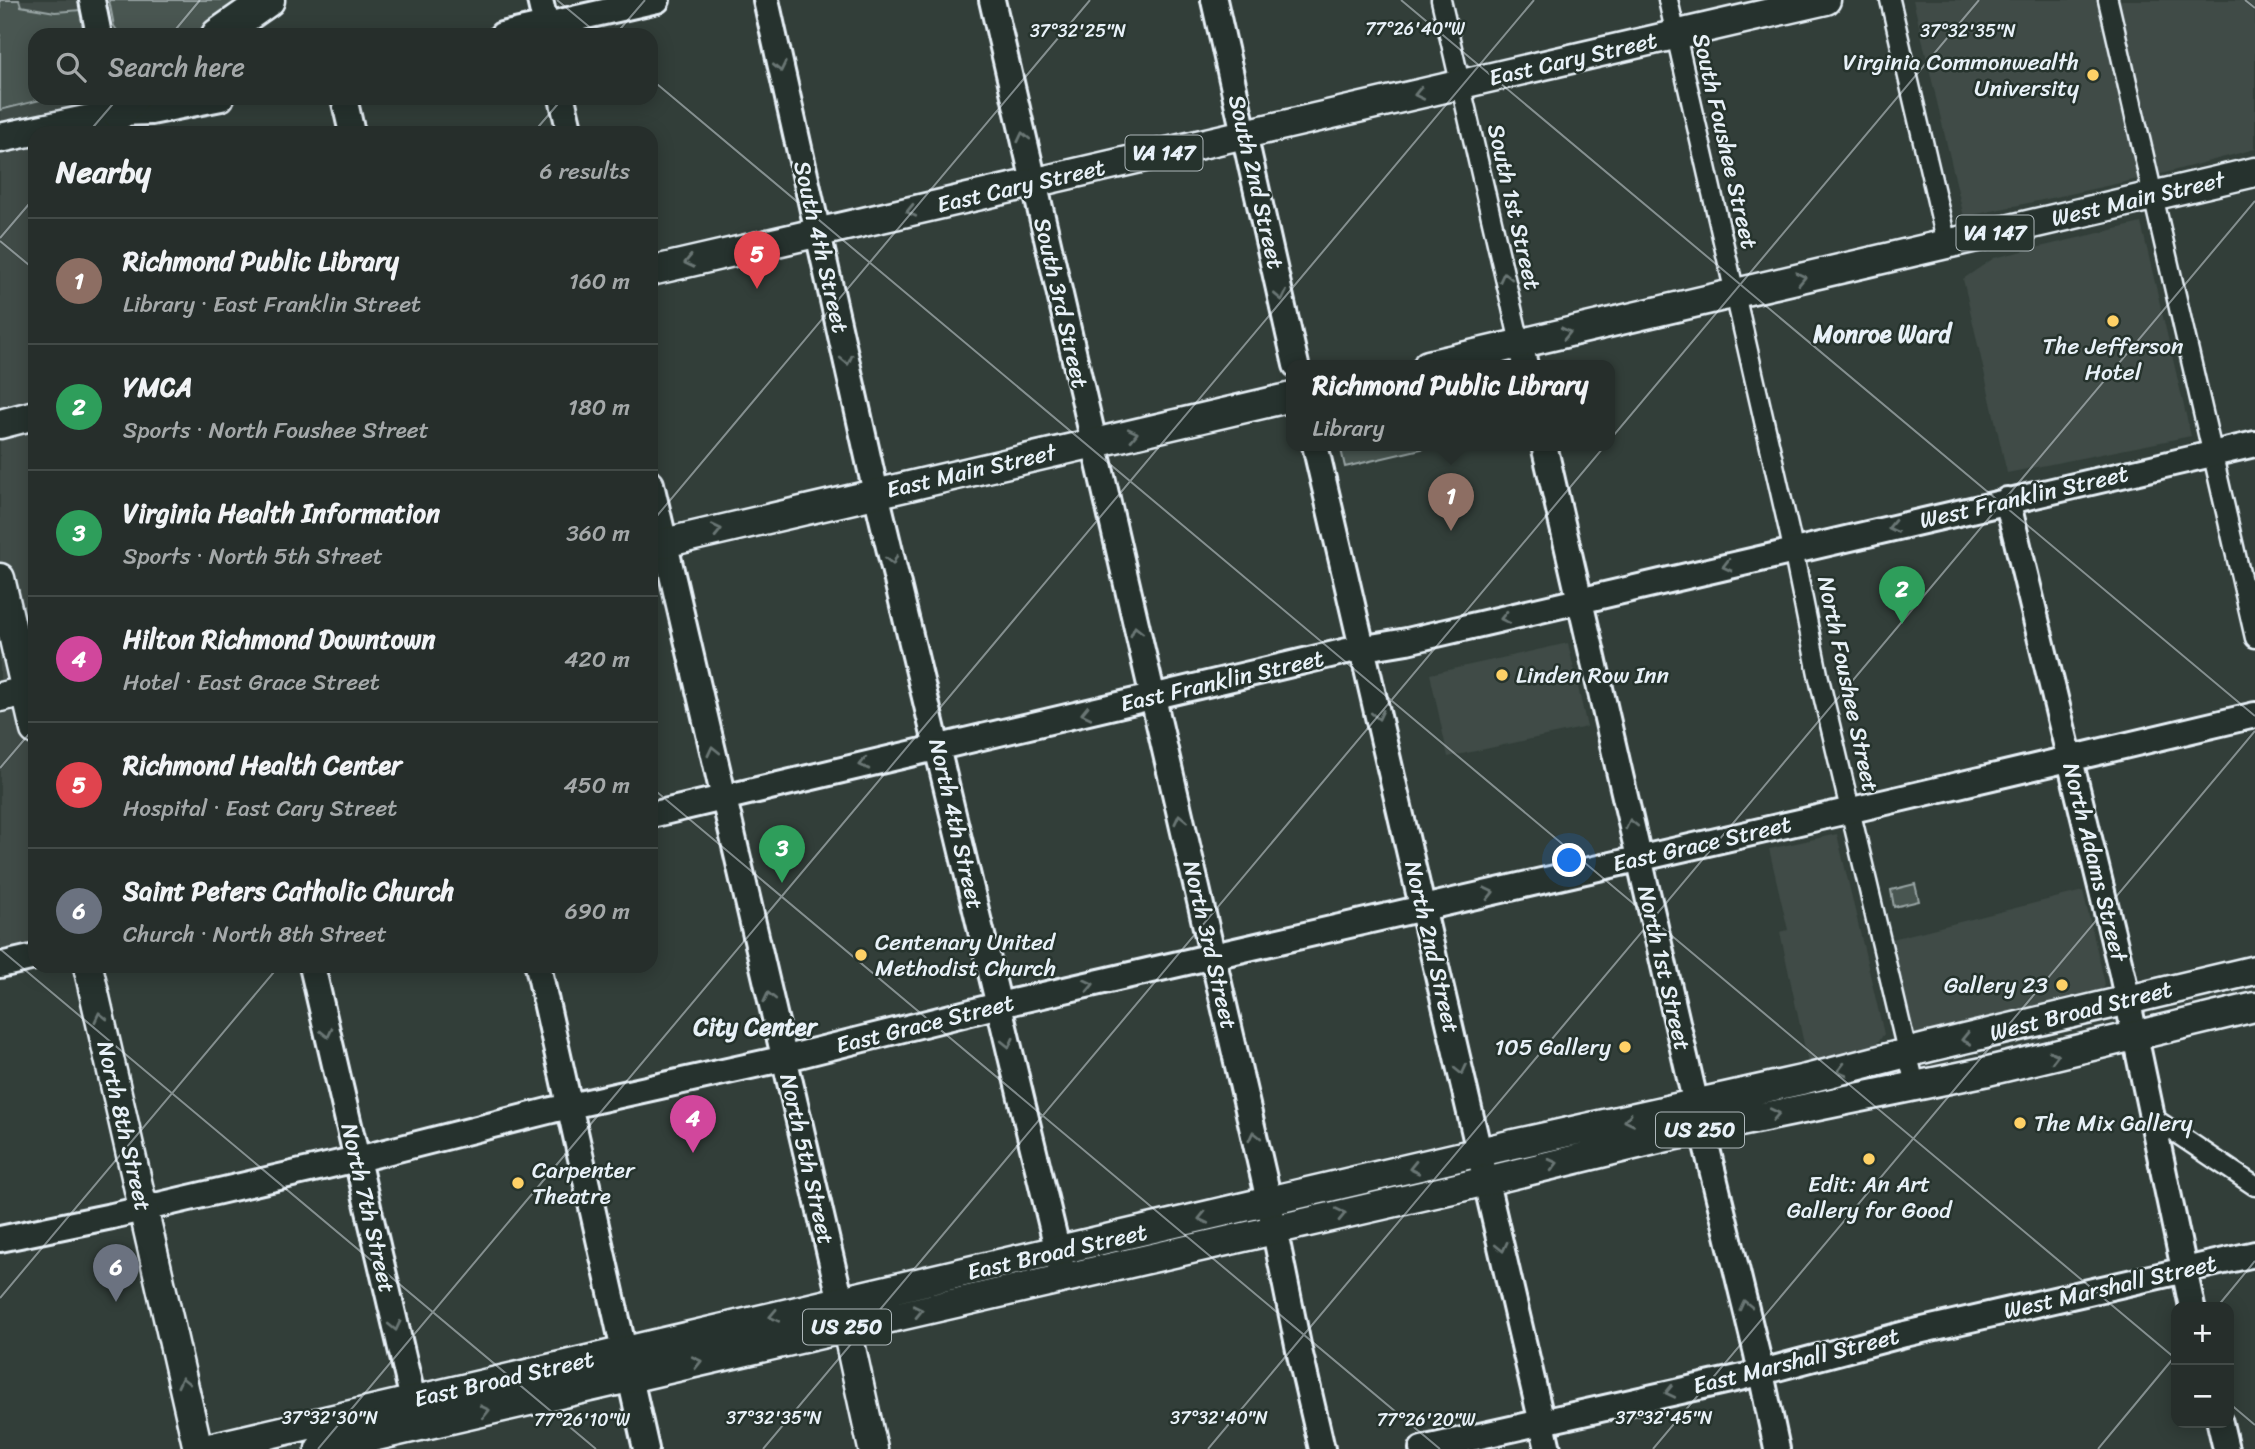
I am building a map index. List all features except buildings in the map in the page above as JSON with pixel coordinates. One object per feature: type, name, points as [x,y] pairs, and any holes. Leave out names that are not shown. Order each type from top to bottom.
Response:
[{"type":"highway","points":[[228,28],[268,0]]},
{"type":"main road","name":"VA 147","points":[[1676,35],[1826,0]]},
{"type":"main road","name":"East Cary Street","points":[[658,269],[1676,35]]},
{"type":"main road","points":[[54,126],[122,111]]},
{"type":"main road","points":[[0,138],[28,132]]},
{"type":"main road","name":"West Main Street","points":[[1734,293],[2255,172]]},
{"type":"main road","name":"VA 147","points":[[1471,360],[1523,354],[1734,293]]},
{"type":"main road","name":"East Main Street","points":[[658,544],[1286,398]]},
{"type":"main road","points":[[0,424],[28,417]]},
{"type":"main road","points":[[0,578],[20,692],[28,712]]},
{"type":"main road","name":"West Broad Street","points":[[1908,1053],[2255,970]]},
{"type":"main road","name":"North 8th Street","points":[[90,973],[198,1449]]},
{"type":"main road","name":"West Broad Street","points":[[1915,1085],[2001,1068],[2255,1007]]},
{"type":"main road","name":"East Broad Street","points":[[320,1449],[418,1425],[627,1364],[1272,1216],[1487,1180],[1908,1053]]},
{"type":"main road","name":"East Broad Street","points":[[1272,1216],[1480,1152],[1915,1085]]},
{"type":"main road","name":"North 5th Street","points":[[844,1314],[873,1449]]},
{"type":"main road","name":"East Broad Street","points":[[205,1449],[418,1425]]},
{"type":"street","points":[[540,0],[547,28]]},
{"type":"street","points":[[554,28],[657,0]]},
{"type":"street","name":"South 4th Street","points":[[766,0],[876,494]]},
{"type":"street","name":"South 3rd Street","points":[[992,0],[1093,443]]},
{"type":"street","name":"South 2nd Street","points":[[1214,0],[1295,360]]},
{"type":"street","name":"South 1st Street","points":[[1441,0],[1523,354]]},
{"type":"street","name":"South Foushee Street","points":[[1668,0],[1734,293]]},
{"type":"street","points":[[1890,0],[1947,244]]},
{"type":"street","points":[[2108,0],[2255,638]]},
{"type":"street","points":[[92,3],[97,28]]},
{"type":"street","points":[[122,111],[151,112],[186,105]]},
{"type":"street","points":[[346,105],[350,126]]},
{"type":"street","points":[[564,105],[568,126]]},
{"type":"street","name":"North Foushee Street","points":[[1734,293],[1793,550],[1818,674],[1915,1085]]},
{"type":"street","name":"North 3rd Street","points":[[1093,443],[1272,1216],[1322,1449]]},
{"type":"street","name":"West Franklin Street","points":[[1793,550],[2255,444]]},
{"type":"street","name":"North 2nd Street","points":[[1316,451],[1548,1449]]},
{"type":"street","name":"North 1st Street","points":[[1545,451],[1777,1449]]},
{"type":"street","name":"North 4th Street","points":[[876,494],[1061,1265]]},
{"type":"street","name":"North Adams Street","points":[[2007,500],[2127,999],[2191,1302]]},
{"type":"street","name":"North 5th Street","points":[[658,544],[723,798],[844,1314]]},
{"type":"street","name":"East Franklin Street","points":[[658,813],[1793,550]]},
{"type":"street","name":"East Grace Street","points":[[0,1239],[143,1209],[999,1005],[1213,958],[2255,715]]},
{"type":"street","points":[[0,965],[28,959]]},
{"type":"street","name":"North 7th Street","points":[[314,973],[418,1425]]},
{"type":"street","points":[[539,973],[646,1449]]},
{"type":"street","points":[[2152,1117],[2255,1186]]},
{"type":"street","name":"West Marshall Street","points":[[1964,1321],[2255,1254]]},
{"type":"street","name":"East Marshall Street","points":[[1422,1449],[1761,1372],[1964,1321]]},
{"type":"street","points":[[2221,1428],[2226,1449]]},
{"type":"shaded area","points":[[0,0],[82,0],[88,28],[28,28],[28,105],[107,105],[111,126],[28,126],[28,960],[0,967]]},
{"type":"shaded area","points":[[0,0],[19,0],[21,6],[55,12],[81,10],[84,28],[28,28],[28,103],[0,110]]},
{"type":"shaded area","points":[[109,0],[255,0],[213,28],[114,26]]},
{"type":"shaded area","name":"Virginia Commonwealth University","points":[[1913,0],[2255,0],[2255,149],[2161,174],[1964,217]]},
{"type":"shaded area","points":[[2141,223],[2191,436],[2007,473],[1963,279],[1994,258]]},
{"type":"shaded area","points":[[1341,451],[1413,451],[1345,467]]},
{"type":"shaded area","points":[[1568,643],[1587,727],[1448,757],[1430,674]]},
{"type":"shaded area","points":[[1837,834],[1884,1034],[1873,1049],[1808,1063],[1780,932],[1788,930],[1769,849]]},
{"type":"shaded area","points":[[1915,884],[1919,901],[1894,907],[1891,890]]},
{"type":"shaded area","points":[[2083,891],[2105,984],[2102,994],[1910,1038],[1892,939]]},
{"type":"place","name":"Virginia Commonwealth University","points":[[2093,75]]},
{"type":"place","name":"Richmond Health Center","points":[[757,289]]},
{"type":"place","name":"The Jefferson Hotel","points":[[2113,321]]},
{"type":"place","name":"Richmond Public Library","points":[[1451,531]]},
{"type":"place","name":"YMCA","points":[[1902,624]]},
{"type":"place","name":"Linden Row Inn","points":[[1502,675]]},
{"type":"place","name":"Virginia Health Information","points":[[782,883]]},
{"type":"place","name":"Centenary United Methodist Church","points":[[861,955]]},
{"type":"place","name":"Gallery 23","points":[[2062,985]]},
{"type":"place","name":"105 Gallery","points":[[1625,1047]]},
{"type":"place","name":"The Mix Gallery","points":[[2020,1123]]},
{"type":"place","name":"Hilton Richmond Downtown","points":[[693,1153]]},
{"type":"place","name":"Edit: An Art Gallery for Good","points":[[1869,1159]]},
{"type":"place","name":"Carpenter Theatre","points":[[518,1183]]},
{"type":"place","name":"Saint Peters Catholic Church","points":[[116,1302]]},
{"type":"district","name":"Monroe Ward","points":[[1882,334]]},
{"type":"district","name":"City Center","points":[[755,1027]]}]
